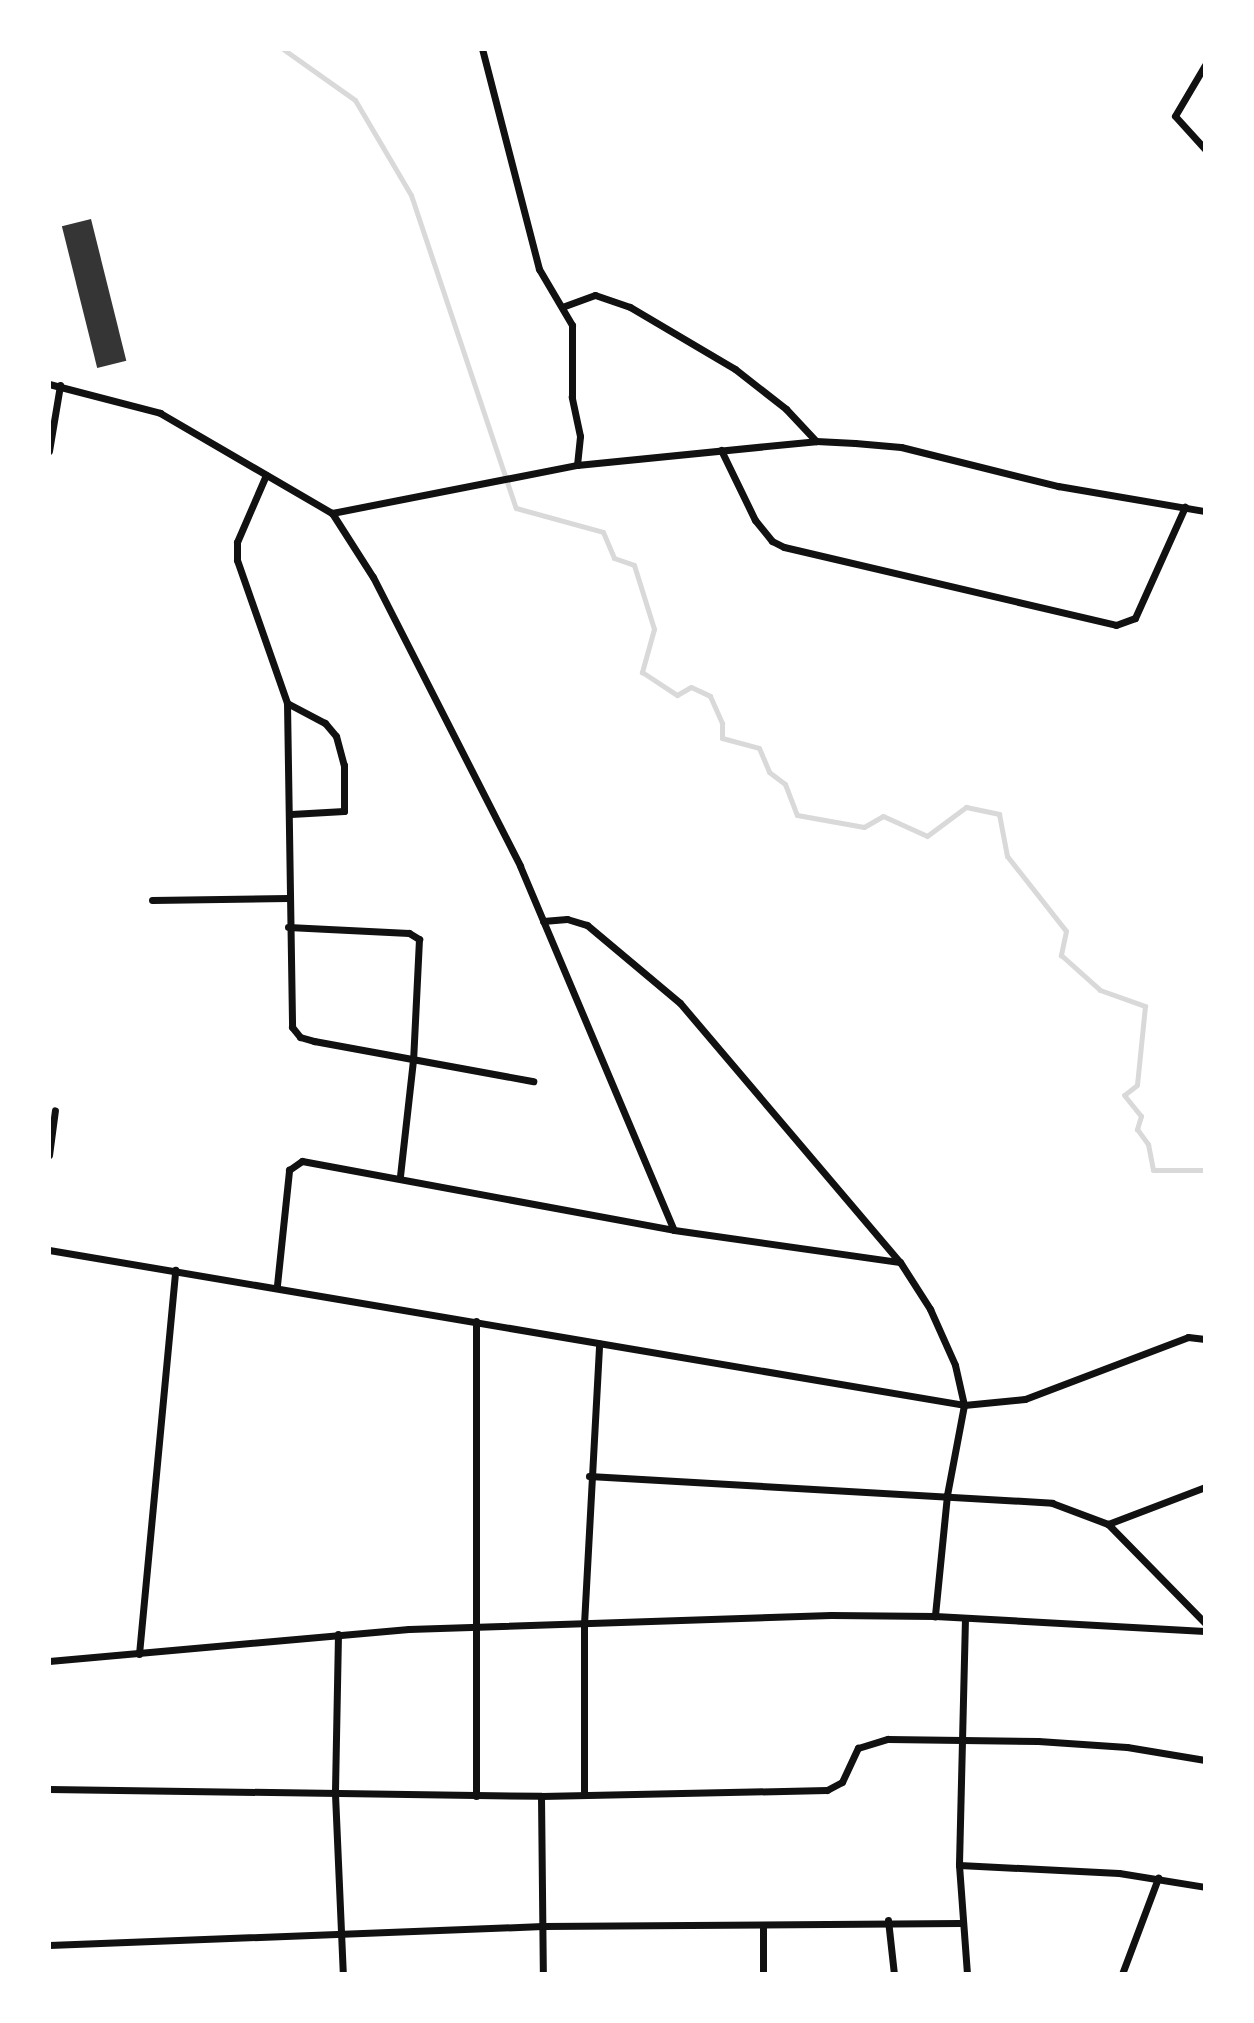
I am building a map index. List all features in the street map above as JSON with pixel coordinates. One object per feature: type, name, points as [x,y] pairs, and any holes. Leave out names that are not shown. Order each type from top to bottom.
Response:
[{"type":"street","points":[[482,49],[539,269],[562,307],[575,341],[572,397],[580,436],[577,464]]},
{"type":"street","points":[[1205,65],[1175,116],[1205,149]]},
{"type":"street","points":[[562,307],[595,295],[630,307],[735,369],[786,409],[816,442]]},
{"type":"street","points":[[49,384],[160,413],[332,513],[399,625],[543,921],[674,1230]]},
{"type":"street","points":[[49,451],[60,386]]},
{"type":"street","points":[[332,513],[577,464],[816,442],[901,447],[1048,484],[1205,511]]},
{"type":"street","points":[[721,450],[755,520],[772,541],[784,547],[1116,625],[1135,618],[1185,507]]},
{"type":"street","points":[[266,475],[237,542],[237,560],[287,704],[291,814],[288,898],[290,1017],[295,1033],[413,1060],[533,1081]]},
{"type":"street","points":[[287,704],[325,723],[336,736],[344,765],[344,811],[291,814]]},
{"type":"street","points":[[152,900],[288,898]]},
{"type":"street","points":[[543,921],[568,919],[587,925],[680,1003],[900,1262],[947,1340],[964,1405],[947,1495],[935,1616]]},
{"type":"street","points":[[288,927],[416,936],[413,1060],[400,1176]]},
{"type":"street","points":[[49,1155],[55,1110]]},
{"type":"street","points":[[276,1285],[289,1170],[294,1163],[400,1176],[674,1230],[900,1262]]},
{"type":"street","points":[[49,1250],[276,1285],[964,1405],[1025,1399],[1194,1336],[1205,1339]]},
{"type":"street","points":[[139,1654],[174,1270]]},
{"type":"street","points":[[476,1796],[477,1321]]},
{"type":"street","points":[[584,1795],[584,1624],[589,1476],[599,1343]]},
{"type":"street","points":[[589,1476],[1052,1503],[1108,1524],[1205,1623]]},
{"type":"street","points":[[1108,1524],[1205,1487]]},
{"type":"street","points":[[49,1661],[338,1634],[584,1624],[935,1616],[1205,1631]]},
{"type":"street","points":[[964,1618],[960,1739],[960,1923],[967,1974]]},
{"type":"street","points":[[338,1634],[335,1794],[342,1974]]},
{"type":"street","points":[[49,1789],[476,1796],[827,1790],[842,1782],[852,1756],[864,1744],[960,1739],[1127,1747],[1205,1760]]},
{"type":"street","points":[[541,1796],[543,1974]]},
{"type":"street","points":[[960,1865],[1158,1878],[1205,1887]]},
{"type":"street","points":[[1122,1974],[1158,1878]]},
{"type":"street","points":[[49,1945],[543,1926],[763,1925],[888,1920],[960,1923]]},
{"type":"street","points":[[888,1920],[894,1974]]},
{"type":"street","points":[[763,1925],[763,1974]]},
{"type":"lane","points":[[49,281],[49,305]]},
{"type":"building","points":[[91,219],[126,361],[97,368],[62,226]]},
{"type":"waterway","points":[[283,49],[355,100],[411,195],[516,508],[603,532],[614,558],[634,565],[654,629],[642,672],[677,695],[691,687],[710,696],[722,723],[722,738],[759,748],[769,772],[785,784],[797,815],[864,827],[883,816],[927,836],[966,807],[999,814],[1007,856],[1066,931],[1061,955],[1100,990],[1145,1006],[1137,1085],[1124,1095],[1141,1116],[1137,1129],[1148,1144],[1153,1170],[1205,1170]]}]
